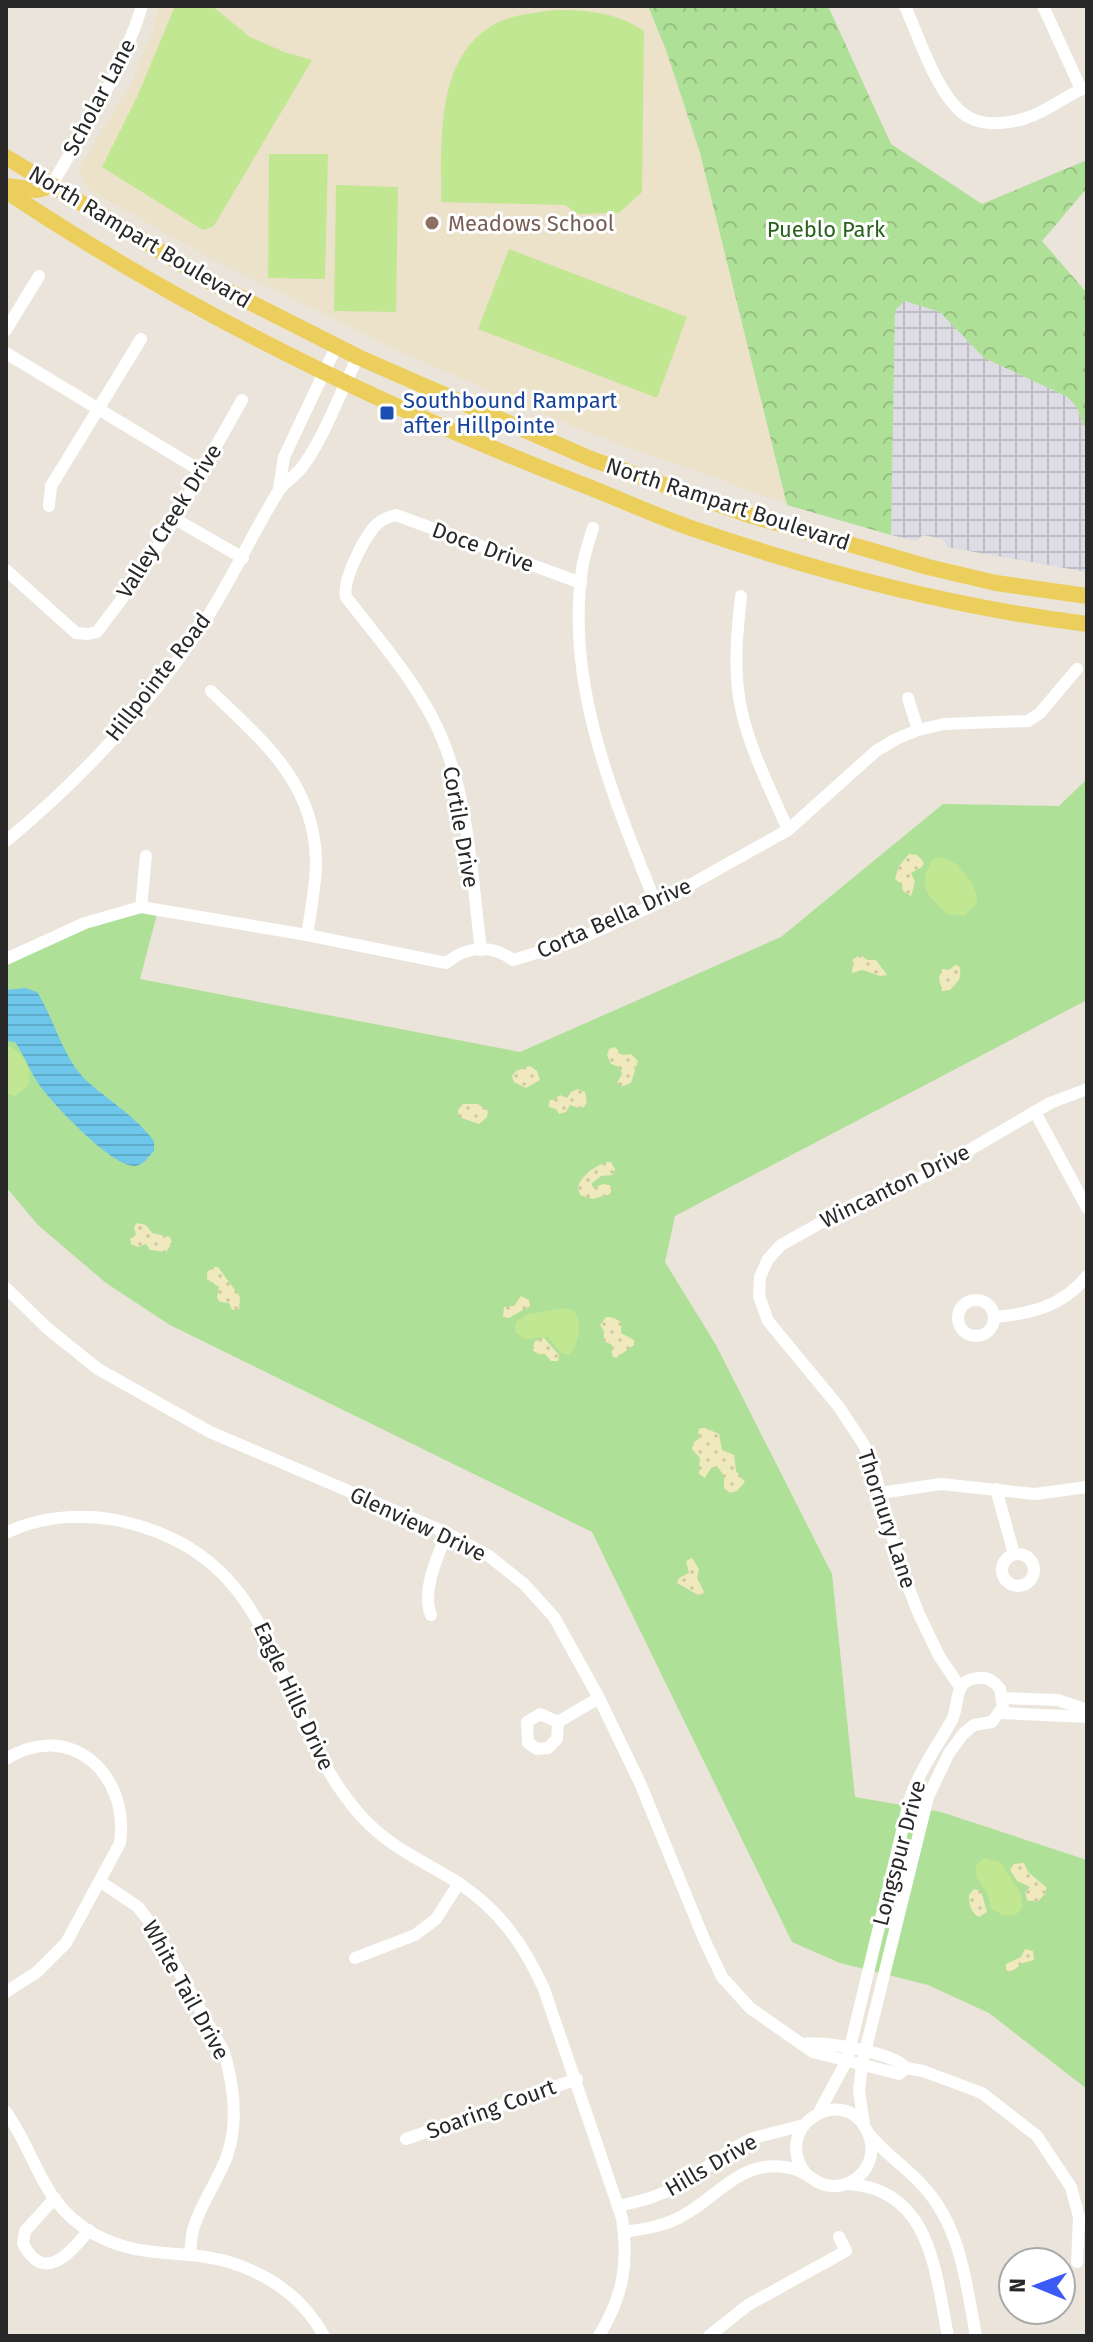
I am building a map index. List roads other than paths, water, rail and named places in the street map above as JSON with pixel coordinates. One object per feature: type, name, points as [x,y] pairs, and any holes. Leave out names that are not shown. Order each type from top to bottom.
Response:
[{"type":"main road","name":"North Rampart Boulevard","points":[[6,157],[216,285],[336,347],[591,459],[762,518],[928,567],[996,583],[1087,596]]},
{"type":"main road","points":[[6,188],[37,190],[51,186]]},
{"type":"main road","name":"North Rampart Boulevard","points":[[6,188],[139,273],[345,383],[455,433],[686,526],[804,564],[921,596],[1087,624]]},
{"type":"main road","points":[[990,610],[996,583]]},
{"type":"street","name":"Scholar Lane","points":[[51,186],[109,87],[132,38],[142,6]]},
{"type":"street","points":[[905,6],[948,97],[969,118],[988,123],[1027,118],[1084,88],[1043,6]]},
{"type":"street","points":[[6,330],[39,276]]},
{"type":"street","points":[[49,506],[51,486],[141,339]]},
{"type":"street","name":"Hillpointe Road","points":[[6,841],[71,781],[130,719],[199,631],[243,558],[279,489],[284,457],[336,347]]},
{"type":"street","points":[[6,353],[201,471]]},
{"type":"street","name":"Hillpointe Road","points":[[279,489],[302,468],[358,357]]},
{"type":"street","name":"Valley Creek Drive","points":[[6,570],[76,633],[97,632],[132,587],[175,519],[242,400]]},
{"type":"street","name":"Doce Drive","points":[[344,592],[344,583],[373,528],[385,518],[396,515],[581,583]]},
{"type":"street","points":[[175,519],[243,558]]},
{"type":"street","points":[[593,528],[582,565],[580,643],[591,723],[615,801],[656,904]]},
{"type":"street","name":"Cortile Drive","points":[[344,592],[410,679],[433,718],[448,754],[461,797],[481,950]]},
{"type":"street","points":[[741,596],[737,640],[737,681],[741,708],[752,747],[788,830]]},
{"type":"street","name":"Corta Bella Drive","points":[[481,950],[498,950],[513,960],[533,956],[575,941],[656,904],[788,830],[876,751],[918,730],[944,724],[1028,721],[1040,713],[1077,669]]},
{"type":"street","points":[[211,691],[275,753],[304,801],[313,830],[316,859],[307,935]]},
{"type":"street","points":[[908,698],[918,730]]},
{"type":"street","points":[[141,907],[146,856]]},
{"type":"street","points":[[6,959],[85,923],[141,907],[307,935],[446,963],[459,952],[481,950]]},
{"type":"street","name":"Wincanton Drive","points":[[760,1277],[768,1259],[781,1245],[858,1202],[923,1177],[1035,1112],[1087,1089]]},
{"type":"street","points":[[1035,1112],[1087,1208]]},
{"type":"street","points":[[994,1317],[1021,1315],[1044,1308],[1065,1297],[1087,1276]]},
{"type":"street","name":"Thornury Lane","points":[[760,1277],[759,1296],[765,1315],[853,1425],[873,1466],[901,1568],[918,1612],[939,1656],[960,1687]]},
{"type":"street","name":"Glenview Drive","points":[[6,1288],[47,1328],[98,1369],[210,1432],[447,1533],[489,1556],[524,1584],[554,1617],[599,1698],[640,1783],[722,1977],[750,2008],[803,2044],[816,2041],[864,2058],[902,2062],[906,2068],[923,2071],[982,2093],[1037,2136],[1071,2187],[1079,2217],[1077,2262]]},
{"type":"street","points":[[880,1493],[941,1484],[1035,1494],[1087,1487]]},
{"type":"street","points":[[996,1489],[1014,1554]]},
{"type":"street","name":"Eagle Hills Drive","points":[[6,1533],[61,1517],[107,1517],[154,1529],[191,1547],[226,1575],[256,1614],[324,1766],[364,1819],[397,1848],[459,1883],[487,1904],[512,1930],[530,1957],[544,1989],[619,2206],[627,2248],[623,2282],[612,2313],[599,2336]]},
{"type":"street","points":[[431,1615],[428,1608],[432,1572],[447,1533]]},
{"type":"street","points":[[960,1687],[971,1679],[985,1678],[997,1685],[1003,1698],[1001,1713],[1087,1717]]},
{"type":"street","name":"Longspur Drive","points":[[818,2114],[848,2054],[910,1798],[926,1759],[957,1710],[960,1687]]},
{"type":"street","points":[[558,1722],[599,1698]]},
{"type":"street","points":[[1003,1698],[1058,1700],[1087,1710]]},
{"type":"street","name":"Longspur Drive","points":[[866,2128],[859,2091],[864,2058],[928,1797],[949,1753],[964,1733],[974,1725],[992,1722],[1001,1713]]},
{"type":"street","points":[[6,1759],[34,1747],[51,1746],[83,1755],[108,1777],[117,1793],[122,1826],[120,1843],[66,1943],[37,1972],[6,1992]]},
{"type":"street","name":"White Tail Drive","points":[[101,1882],[138,1907],[155,1929],[224,2052],[231,2075],[234,2102],[230,2143],[193,2230],[190,2255]]},
{"type":"street","points":[[355,1958],[415,1935],[436,1919],[459,1883]]},
{"type":"street","name":"Soaring Court","points":[[406,2139],[577,2079]]},
{"type":"street","points":[[818,2114],[829,2110],[853,2115],[889,2156],[921,2183],[943,2213],[958,2247],[976,2336]]},
{"type":"street","points":[[6,2112],[17,2127],[43,2184],[68,2215],[89,2230],[121,2246],[150,2253],[233,2261],[275,2281],[307,2310],[324,2336]]},
{"type":"street","name":"Hills Drive","points":[[619,2206],[679,2187],[732,2149],[753,2138],[804,2125],[818,2114]]},
{"type":"street","points":[[804,2125],[796,2146],[798,2161],[806,2174]]},
{"type":"street","points":[[848,2184],[864,2171],[870,2159],[871,2145],[866,2128]]},
{"type":"street","name":"Hills Drive","points":[[624,2232],[681,2217],[754,2169],[777,2166],[806,2174],[826,2185],[870,2186],[902,2203],[919,2226],[931,2253],[948,2336]]},
{"type":"street","points":[[55,2198],[25,2231],[23,2243],[35,2260],[48,2263],[61,2261],[72,2253],[89,2230]]},
{"type":"street","points":[[709,2336],[748,2305],[846,2251],[839,2237]]},
{"type":"water","points":[[25,988],[37,992],[80,1074],[132,1117],[154,1141],[154,1151],[141,1164],[125,1164],[84,1134],[40,1086],[15,1042],[6,1041],[6,990]]},
{"type":"place","name":"Meadows School","points":[[432,223]]},
{"type":"place","name":"Southbound Rampart after Hillpointe","points":[[387,413]]},
{"type":"park label","name":"Pueblo Park","points":[[826,229]]}]
